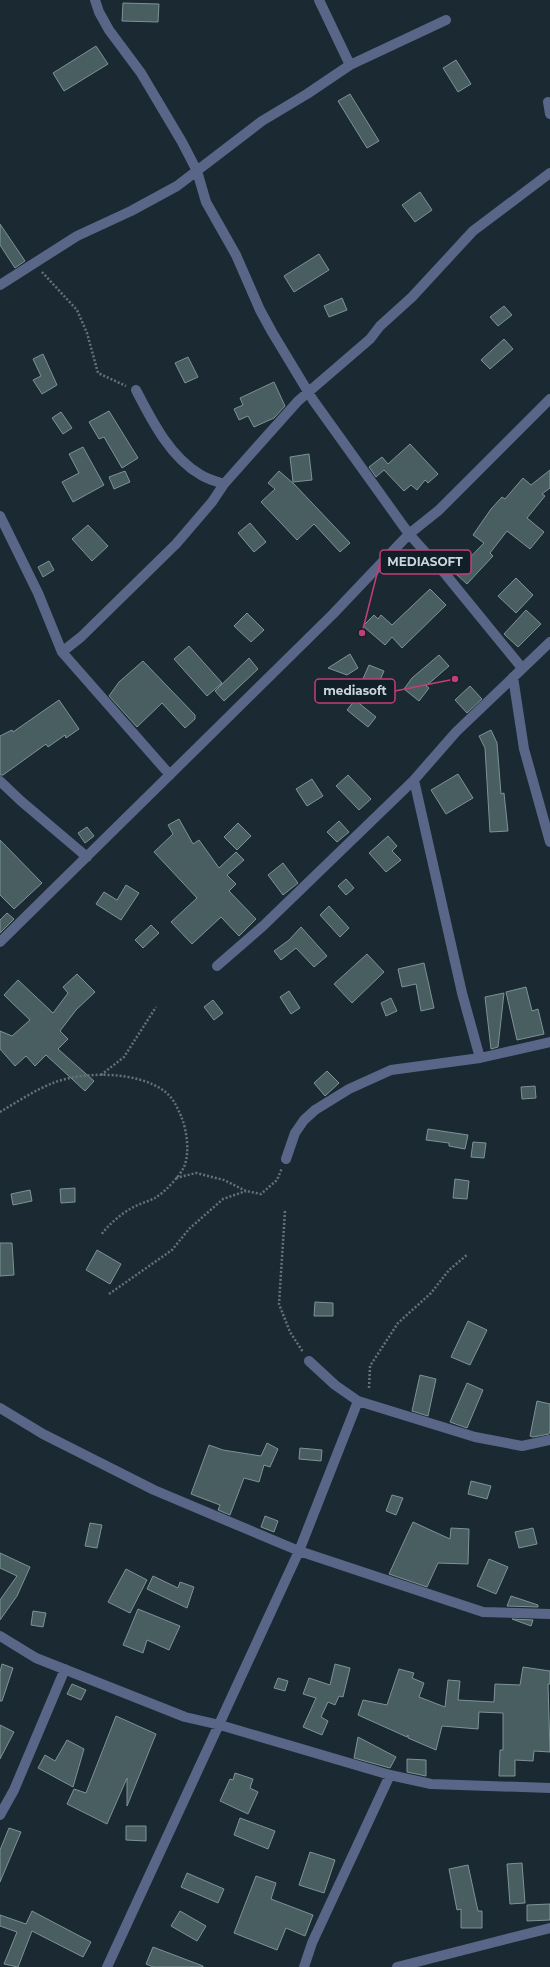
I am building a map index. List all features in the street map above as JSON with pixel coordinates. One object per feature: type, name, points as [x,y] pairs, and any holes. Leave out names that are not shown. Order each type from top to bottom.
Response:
[{"type":"street","points":[[95,0],[99,12],[109,30],[144,78],[182,142],[197,171],[206,202],[236,255],[260,310],[309,391],[409,534],[446,575],[522,668]]},
{"type":"street","points":[[319,0],[350,65]]},
{"type":"street","points":[[0,285],[77,236],[177,186],[262,121],[308,94],[350,65],[446,20]]},
{"type":"street","points":[[548,102],[550,114]]},
{"type":"street","points":[[62,652],[81,637],[176,544],[212,502],[224,484],[309,391],[370,339],[380,326],[412,297],[473,231],[550,173]]},
{"type":"street","points":[[136,390],[156,429],[178,456],[189,467],[202,476],[224,484]]},
{"type":"street","points":[[0,942],[333,614],[409,534],[438,510],[550,399]]},
{"type":"street","points":[[0,516],[34,586],[62,652],[170,775]]},
{"type":"street","points":[[217,966],[263,926],[414,780],[456,732],[550,642]]},
{"type":"street","points":[[513,677],[524,749],[550,842]]},
{"type":"street","points":[[414,780],[462,993],[480,1058]]},
{"type":"street","points":[[0,781],[21,801],[87,857]]},
{"type":"street","points":[[286,1159],[295,1133],[304,1120],[315,1110],[349,1089],[391,1070],[480,1058],[550,1042]]},
{"type":"street","points":[[309,1361],[335,1386],[358,1401],[475,1437],[522,1446],[550,1440]]},
{"type":"street","points":[[107,1967],[299,1551],[358,1401]]},
{"type":"street","points":[[0,1408],[43,1434],[154,1490],[299,1551],[483,1612],[550,1614]]},
{"type":"street","points":[[0,1636],[36,1658],[185,1717],[220,1725],[390,1775],[431,1784],[550,1788]]},
{"type":"street","points":[[0,1815],[14,1790],[65,1669]]},
{"type":"street","points":[[304,1967],[312,1943],[390,1775]]},
{"type":"street","points":[[397,1967],[550,1928]]},
{"type":"path","points":[[34,262],[76,310],[87,333],[98,373],[136,390]]},
{"type":"path","points":[[100,1075],[124,1057],[156,1007]]},
{"type":"path","points":[[0,1112],[54,1082],[90,1075],[113,1075],[144,1080],[165,1091],[176,1104],[186,1133],[187,1146],[184,1166],[176,1178],[157,1197],[130,1209],[105,1229],[101,1235]]},
{"type":"path","points":[[176,1178],[196,1173],[224,1180],[246,1191],[261,1194],[277,1180],[286,1159]]},
{"type":"path","points":[[109,1294],[172,1250],[189,1229],[223,1199],[246,1191]]},
{"type":"path","points":[[285,1211],[279,1304],[290,1332],[309,1361]]},
{"type":"path","points":[[369,1388],[370,1366],[398,1323],[431,1293],[450,1270],[468,1254]]},
{"type":"building","points":[[123,3],[159,4],[158,22],[122,21]]},
{"type":"building","points":[[96,46],[108,64],[64,91],[53,73]]},
{"type":"building","points":[[456,60],[471,84],[458,92],[443,68]]},
{"type":"building","points":[[350,94],[379,141],[367,148],[338,101]]},
{"type":"building","points":[[420,192],[432,210],[415,222],[402,205]]},
{"type":"building","points":[[0,224],[25,261],[15,268],[0,245]]},
{"type":"building","points":[[319,254],[329,270],[294,292],[284,276]]},
{"type":"building","points":[[342,298],[347,310],[329,317],[324,306]]},
{"type":"building","points":[[504,306],[512,315],[498,326],[490,317]]},
{"type":"building","points":[[504,339],[513,349],[490,369],[481,360]]},
{"type":"building","points":[[43,354],[57,385],[42,394],[33,380],[41,376],[33,359]]},
{"type":"building","points":[[188,357],[198,377],[185,383],[175,363]]},
{"type":"building","points":[[274,382],[285,406],[274,418],[254,427],[248,416],[239,420],[234,409],[243,405],[240,398]]},
{"type":"building","points":[[109,411],[138,458],[122,468],[104,437],[99,439],[89,422]]},
{"type":"building","points":[[61,412],[72,428],[63,434],[52,418]]},
{"type":"building","points":[[410,444],[438,474],[428,483],[425,480],[417,490],[411,485],[404,491],[384,470],[376,477],[369,467],[382,457],[388,464]]},
{"type":"building","points":[[83,447],[104,485],[73,502],[62,482],[79,473],[69,454]]},
{"type":"building","points":[[309,454],[312,480],[293,482],[290,457]]},
{"type":"building","points":[[550,470],[550,488],[542,494],[545,496],[527,518],[544,532],[530,549],[507,531],[490,553],[493,556],[467,584],[455,573],[484,543],[473,535],[491,509],[502,497],[505,499],[523,478],[531,485]]},
{"type":"building","points":[[125,471],[130,482],[114,489],[109,477]]},
{"type":"building","points":[[279,471],[294,484],[350,543],[340,552],[314,524],[297,540],[261,502],[275,489],[268,483]]},
{"type":"building","points":[[250,523],[266,542],[254,552],[238,533]]},
{"type":"building","points":[[88,525],[108,546],[92,561],[72,539]]},
{"type":"building","points":[[49,561],[54,570],[43,577],[38,567]]},
{"type":"building","points":[[516,578],[533,595],[516,613],[498,596]]},
{"type":"building","points":[[430,589],[446,605],[402,648],[392,637],[385,645],[363,626],[374,615],[378,619],[381,615],[392,625]]},
{"type":"building","points":[[526,610],[541,624],[518,647],[504,634]]},
{"type":"building","points":[[247,613],[264,630],[251,642],[234,626]]},
{"type":"building","points":[[189,646],[222,683],[207,696],[174,659]]},
{"type":"building","points":[[350,654],[358,668],[347,675],[328,668]]},
{"type":"building","points":[[439,655],[449,666],[426,686],[429,688],[419,701],[404,689],[412,678]]},
{"type":"building","points":[[249,658],[258,669],[224,701],[215,691]]},
{"type":"building","points":[[143,661],[195,715],[195,719],[185,728],[162,703],[137,727],[109,696],[119,682]]},
{"type":"building","points":[[369,665],[384,671],[377,687],[362,681]]},
{"type":"building","points":[[470,686],[482,699],[467,713],[455,700]]},
{"type":"building","points":[[59,700],[79,729],[66,738],[65,735],[48,747],[46,744],[3,775],[0,775],[0,736],[12,730],[13,732]]},
{"type":"building","points":[[355,700],[376,717],[368,727],[347,710]]},
{"type":"building","points":[[491,730],[497,743],[501,794],[504,793],[508,831],[490,832],[485,748],[479,736]]},
{"type":"building","points":[[458,774],[473,798],[446,814],[431,790]]},
{"type":"building","points":[[348,775],[371,799],[359,810],[336,786]]},
{"type":"building","points":[[312,779],[323,796],[307,806],[296,789]]},
{"type":"building","points":[[179,819],[193,844],[199,840],[219,868],[236,852],[244,860],[227,875],[236,884],[229,891],[256,919],[239,936],[221,917],[192,944],[171,922],[197,898],[154,852],[173,834],[168,825]]},
{"type":"building","points":[[339,821],[349,832],[337,842],[327,832]]},
{"type":"building","points":[[238,823],[251,836],[237,850],[224,837]]},
{"type":"building","points":[[87,827],[94,836],[85,843],[78,833]]},
{"type":"building","points":[[388,836],[397,846],[392,851],[401,860],[386,872],[369,853]]},
{"type":"building","points":[[0,840],[42,883],[14,909],[0,895]]},
{"type":"building","points":[[283,863],[298,883],[283,895],[268,875]]},
{"type":"building","points":[[346,879],[354,888],[346,895],[338,886]]},
{"type":"building","points":[[126,885],[139,893],[121,920],[96,904],[104,892],[117,900]]},
{"type":"building","points":[[329,906],[349,928],[340,937],[320,915]]},
{"type":"building","points":[[7,913],[14,919],[0,933],[0,920]]},
{"type":"building","points":[[151,925],[159,933],[143,948],[135,940]]},
{"type":"building","points":[[301,927],[327,956],[314,967],[296,948],[281,960],[274,951],[289,940]]},
{"type":"building","points":[[367,954],[384,972],[352,1003],[334,984]]},
{"type":"building","points":[[424,963],[434,1008],[421,1011],[416,984],[402,987],[398,969]]},
{"type":"building","points":[[77,974],[95,992],[76,1010],[60,1031],[68,1039],[58,1049],[94,1081],[85,1091],[46,1055],[35,1066],[26,1056],[15,1066],[0,1049],[0,1031],[12,1036],[30,1020],[4,995],[18,980],[53,1013],[68,993],[63,987]]},
{"type":"building","points":[[526,987],[532,1011],[538,1009],[544,1034],[517,1040],[506,992]]},
{"type":"building","points":[[289,991],[300,1008],[291,1014],[280,997]]},
{"type":"building","points":[[504,993],[498,1047],[491,1049],[485,997]]},
{"type":"building","points":[[391,998],[397,1011],[386,1016],[381,1003]]},
{"type":"building","points":[[213,1000],[223,1013],[214,1020],[204,1007]]},
{"type":"building","points":[[327,1071],[339,1083],[325,1096],[314,1083]]},
{"type":"building","points":[[535,1086],[536,1098],[522,1099],[521,1087]]},
{"type":"building","points":[[428,1129],[468,1135],[465,1149],[449,1146],[449,1143],[426,1140]]},
{"type":"building","points":[[473,1142],[486,1143],[484,1158],[471,1157]]},
{"type":"building","points":[[455,1179],[469,1181],[467,1199],[453,1198]]},
{"type":"building","points":[[75,1188],[75,1202],[61,1203],[60,1189]]},
{"type":"building","points":[[30,1190],[32,1201],[13,1205],[11,1194]]},
{"type":"building","points":[[0,1243],[12,1243],[14,1275],[0,1276]]},
{"type":"building","points":[[97,1250],[121,1264],[110,1284],[86,1270]]},
{"type":"building","points":[[315,1302],[333,1303],[333,1316],[314,1316]]},
{"type":"building","points":[[468,1321],[487,1330],[470,1365],[451,1357]]},
{"type":"building","points":[[420,1375],[436,1379],[428,1416],[412,1411]]},
{"type":"building","points":[[467,1383],[483,1390],[467,1428],[450,1422]]},
{"type":"building","points":[[537,1401],[550,1404],[550,1430],[549,1434],[533,1437],[530,1436]]},
{"type":"building","points":[[267,1443],[278,1449],[270,1467],[264,1465],[259,1482],[244,1478],[230,1515],[218,1510],[220,1505],[191,1494],[209,1445],[223,1450],[261,1456]]},
{"type":"building","points":[[300,1448],[322,1450],[321,1461],[299,1459]]},
{"type":"building","points":[[471,1481],[491,1486],[487,1499],[468,1494]]},
{"type":"building","points":[[392,1495],[403,1498],[396,1515],[386,1511]]},
{"type":"building","points":[[265,1516],[278,1521],[274,1532],[261,1527]]},
{"type":"building","points":[[413,1522],[450,1539],[451,1528],[469,1529],[468,1564],[438,1563],[427,1587],[389,1574]]},
{"type":"building","points":[[90,1523],[102,1525],[97,1548],[85,1546]]},
{"type":"building","points":[[533,1528],[537,1544],[519,1548],[515,1532]]},
{"type":"building","points":[[0,1553],[30,1567],[17,1596],[0,1620],[0,1600],[17,1576],[0,1568]]},
{"type":"building","points":[[489,1559],[508,1567],[496,1594],[477,1586]]},
{"type":"building","points":[[126,1569],[147,1580],[130,1613],[108,1602]]},
{"type":"building","points":[[153,1576],[178,1588],[180,1582],[194,1587],[187,1608],[147,1589]]},
{"type":"building","points":[[511,1596],[538,1605],[538,1607],[507,1606]]},
{"type":"building","points":[[138,1609],[180,1626],[169,1650],[147,1640],[143,1653],[123,1645]]},
{"type":"building","points":[[33,1611],[46,1613],[43,1627],[31,1625]]},
{"type":"building","points":[[512,1619],[533,1620],[531,1626]]},
{"type":"building","points":[[2,1664],[13,1668],[2,1701],[0,1701],[0,1672]]},
{"type":"building","points":[[335,1664],[350,1668],[343,1697],[339,1696],[335,1705],[328,1702],[321,1717],[328,1721],[322,1735],[303,1727],[316,1698],[303,1694],[309,1678],[330,1685]]},
{"type":"building","points":[[523,1667],[550,1671],[550,1684],[548,1684],[550,1752],[534,1751],[533,1761],[515,1760],[515,1776],[499,1776],[500,1750],[503,1750],[503,1713],[479,1712],[478,1729],[442,1726],[436,1750],[408,1738],[408,1735],[407,1737],[358,1715],[363,1700],[387,1705],[399,1669],[414,1673],[412,1678],[424,1683],[419,1697],[445,1707],[448,1680],[460,1681],[458,1700],[494,1702],[495,1684],[520,1685]]},
{"type":"building","points":[[278,1678],[288,1681],[285,1691],[274,1688]]},
{"type":"building","points":[[72,1684],[86,1690],[81,1700],[67,1694]]},
{"type":"building","points":[[116,1716],[156,1734],[127,1806],[127,1778],[107,1824],[67,1804],[74,1789],[86,1793]]},
{"type":"building","points":[[0,1725],[14,1732],[0,1759]]},
{"type":"building","points":[[358,1737],[396,1757],[390,1768],[354,1758]]},
{"type":"building","points":[[67,1740],[84,1749],[73,1787],[38,1768],[45,1755],[55,1761]]},
{"type":"building","points":[[407,1759],[426,1760],[426,1776],[407,1772]]},
{"type":"building","points":[[235,1773],[253,1779],[250,1788],[258,1792],[248,1814],[220,1801],[230,1779],[233,1780]]},
{"type":"building","points":[[240,1818],[275,1831],[268,1849],[234,1835]]},
{"type":"building","points":[[126,1826],[146,1826],[146,1841],[126,1840]]},
{"type":"building","points":[[9,1828],[21,1832],[0,1882],[0,1850]]},
{"type":"building","points":[[310,1852],[335,1860],[324,1893],[299,1885]]},
{"type":"building","points":[[522,1863],[525,1903],[510,1904],[507,1864]]},
{"type":"building","points":[[468,1865],[478,1911],[482,1911],[482,1928],[461,1928],[461,1909],[457,1910],[449,1869]]},
{"type":"building","points":[[187,1873],[224,1889],[218,1903],[181,1887]]},
{"type":"building","points":[[256,1876],[276,1883],[271,1899],[313,1915],[305,1936],[286,1928],[277,1950],[234,1933]]},
{"type":"building","points":[[550,1904],[550,1920],[527,1921],[527,1905]]},
{"type":"building","points":[[32,1911],[91,1942],[83,1957],[32,1931],[18,1967],[4,1964],[17,1932],[0,1926],[0,1915],[26,1924]]},
{"type":"building","points":[[180,1911],[206,1926],[197,1941],[171,1926]]},
{"type":"building","points":[[153,1947],[203,1967],[153,1967],[146,1964]]},
{"type":"place","name":"MEDIASOFT","points":[[362,633]]},
{"type":"place","name":"mediasoft","points":[[455,679]]}]
